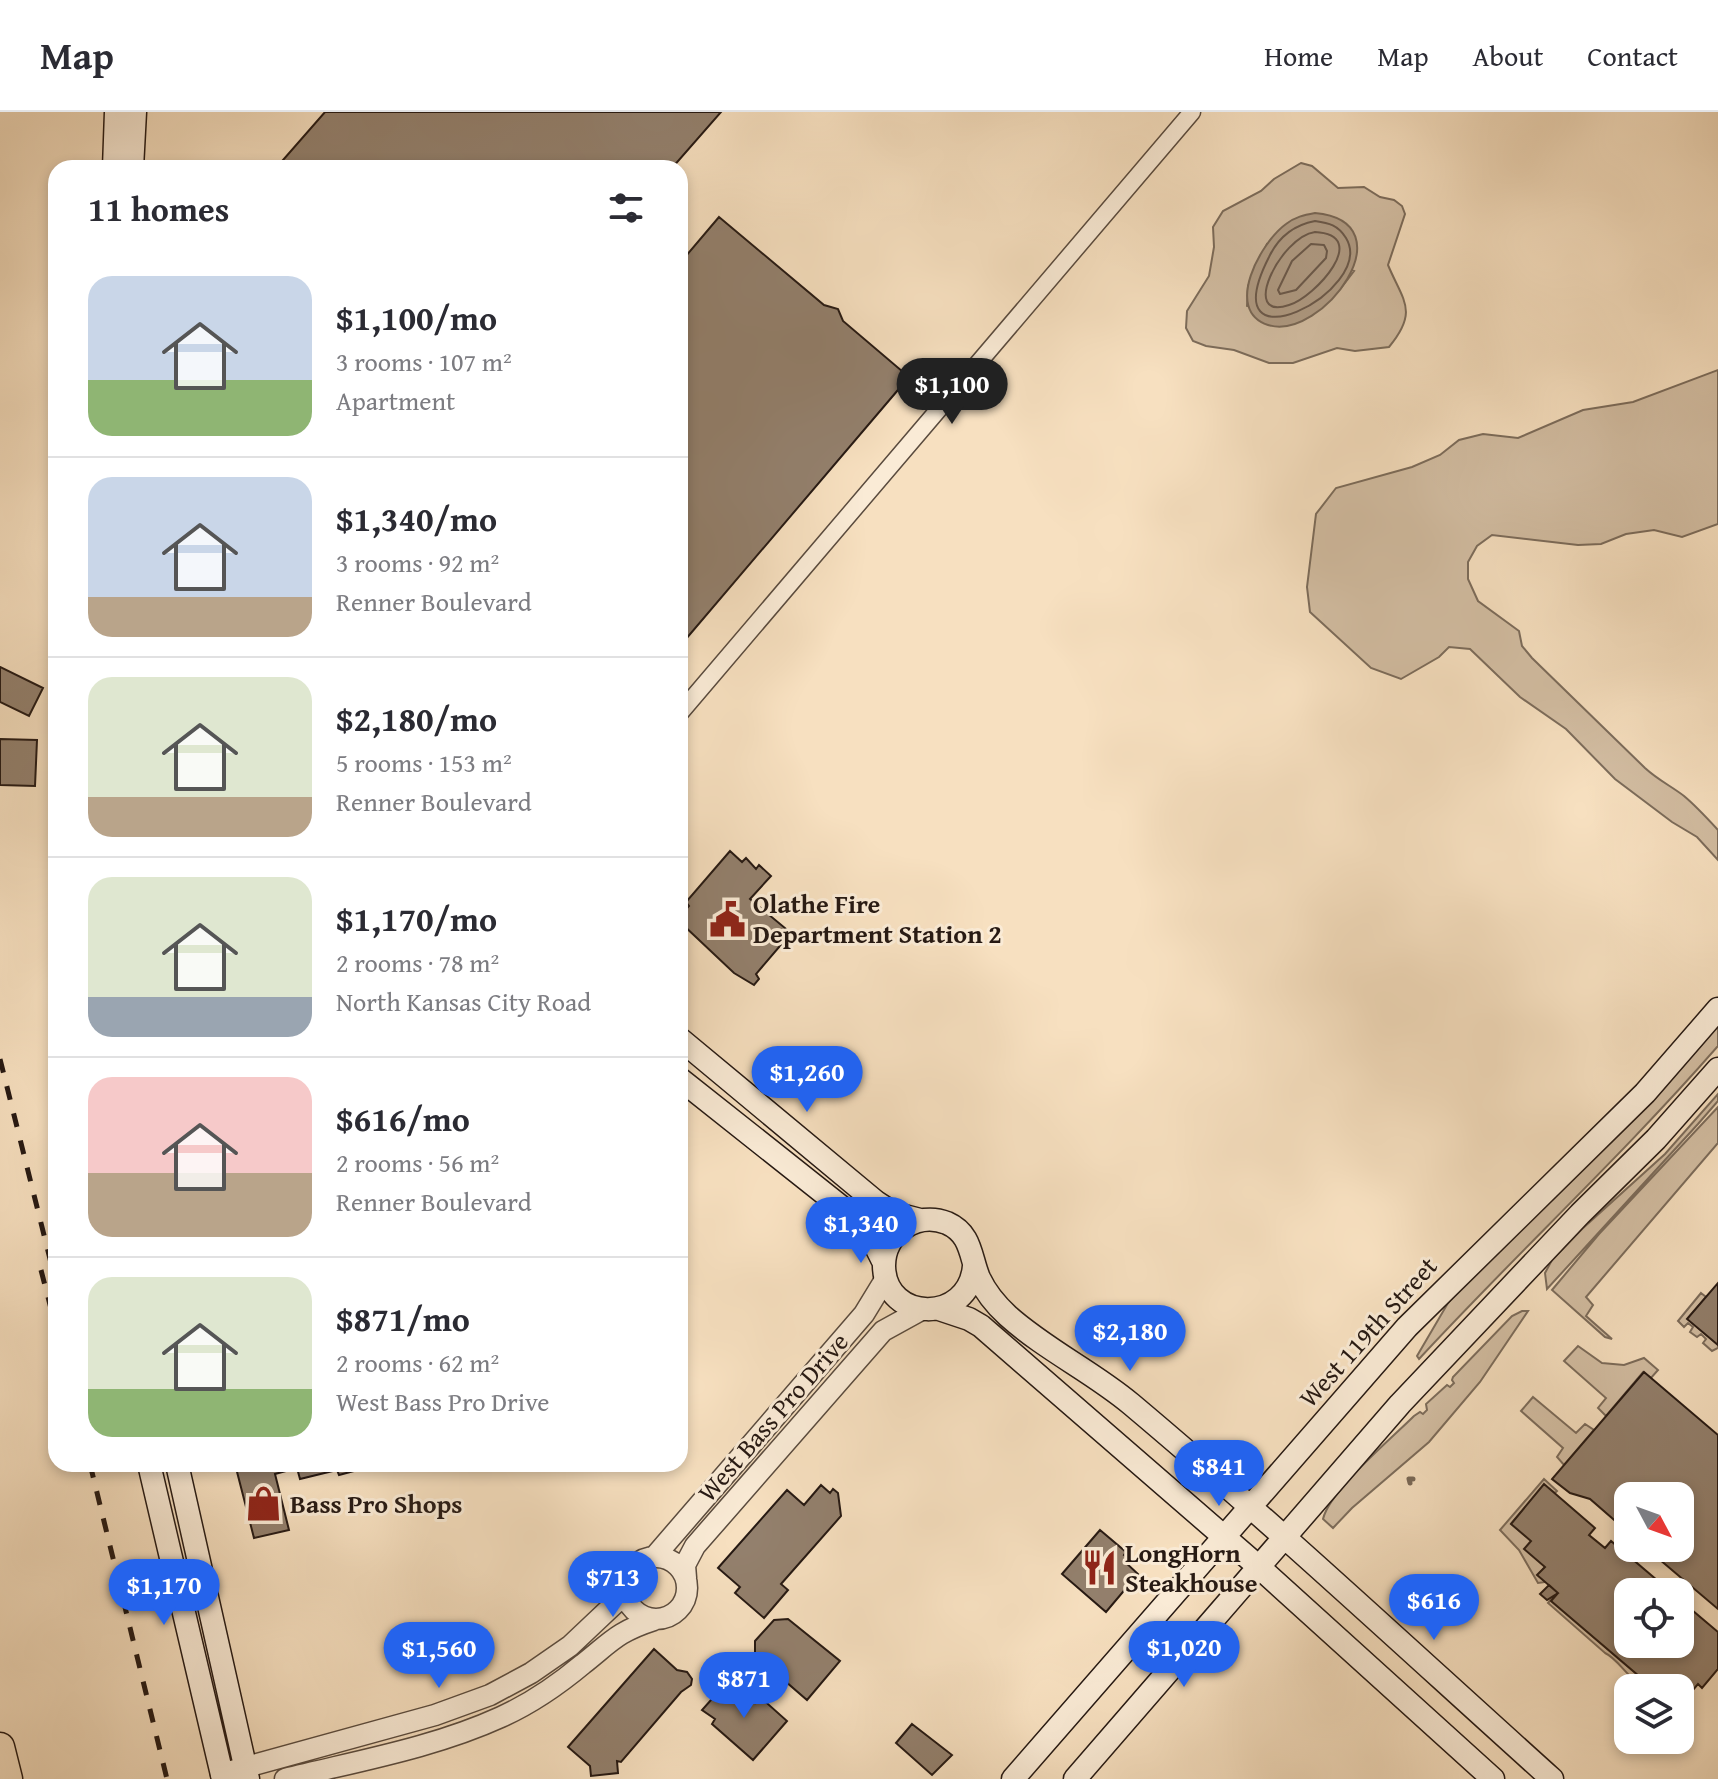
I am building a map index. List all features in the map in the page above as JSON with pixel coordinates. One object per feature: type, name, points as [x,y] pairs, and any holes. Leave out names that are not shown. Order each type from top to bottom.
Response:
[{"type":"highway","points":[[0,1747],[8,1779]]},
{"type":"main road","points":[[114,160],[116,112]]},
{"type":"main road","points":[[132,160],[135,112]]},
{"type":"main road","name":"West 119th Street","points":[[1013,1779],[1407,1327],[1645,1093],[1718,1009]]},
{"type":"main road","points":[[688,1046],[876,1202],[893,1213],[920,1220],[936,1220],[958,1230],[969,1242],[974,1266],[989,1295],[1005,1314],[1113,1388],[1552,1779]]},
{"type":"main road","points":[[1075,1779],[1400,1404],[1580,1214],[1656,1139],[1718,1069]]},
{"type":"main road","points":[[688,1085],[859,1221],[869,1233],[900,1299],[981,1326],[1260,1568],[1493,1779]]},
{"type":"main road","points":[[885,1270],[887,1249],[895,1236],[906,1226],[920,1220]]},
{"type":"main road","points":[[931,1309],[953,1303],[964,1293],[972,1280],[974,1266]]},
{"type":"main road","points":[[151,1472],[222,1776]]},
{"type":"main road","points":[[179,1472],[247,1773]]},
{"type":"street","points":[[688,704],[1192,112]]},
{"type":"street","name":"West Bass Pro Drive","points":[[655,1556],[864,1314],[885,1270]]},
{"type":"street","name":"West Bass Pro Drive","points":[[686,1578],[685,1565],[695,1546],[883,1331],[931,1309]]},
{"type":"street","points":[[222,1776],[247,1773],[490,1695],[531,1673],[570,1646],[625,1594],[629,1572],[647,1557],[675,1562],[686,1578],[686,1599],[674,1614],[615,1636],[546,1691],[502,1717],[408,1748],[285,1779]]},
{"type":"street","points":[[625,1594],[635,1612],[654,1620]]},
{"type":"shaded area","points":[[1301,163],[1312,166],[1338,188],[1364,187],[1402,206],[1405,214],[1388,265],[1403,297],[1406,315],[1404,324],[1389,347],[1355,351],[1337,348],[1293,363],[1269,363],[1234,350],[1193,341],[1186,328],[1187,311],[1209,276],[1214,247],[1213,227],[1223,211],[1261,191]],"holes":[[[1267,244],[1354,271],[1311,316],[1247,306],[1248,286]]]},
{"type":"shaded area","points":[[1718,370],[1718,524],[1682,537],[1654,530],[1626,534],[1601,544],[1578,545],[1492,535],[1477,546],[1468,562],[1468,579],[1478,601],[1519,631],[1522,646],[1532,658],[1645,768],[1684,796],[1718,830],[1718,860],[1697,837],[1615,779],[1566,729],[1520,697],[1470,649],[1449,647],[1439,657],[1401,679],[1371,668],[1310,612],[1307,587],[1316,514],[1336,488],[1412,467],[1440,455],[1459,440],[1483,434],[1518,438],[1583,410],[1633,402]]},
{"type":"shaded area","points":[[1718,1024],[1718,1046],[1645,1126],[1419,1359],[1417,1356],[1448,1303],[1471,1275],[1657,1094]]},
{"type":"shaded area","points":[[1718,1094],[1718,1101],[1698,1124],[1547,1289],[1545,1273],[1552,1260],[1665,1154]]},
{"type":"shaded area","points":[[1718,1107],[1718,1143],[1586,1297],[1593,1305],[1586,1316],[1612,1339],[1605,1337],[1552,1290],[1599,1234]]},
{"type":"shaded area","points":[[1701,1293],[1706,1297],[1688,1319],[1718,1345],[1712,1351],[1703,1343],[1706,1339],[1701,1334],[1697,1337],[1690,1332],[1693,1327],[1688,1323],[1684,1327],[1678,1321]]},
{"type":"shaded area","points":[[1528,1311],[1480,1382],[1429,1442],[1333,1528],[1323,1519],[1337,1494],[1362,1465],[1414,1416],[1420,1412],[1423,1414],[1427,1410],[1426,1404],[1447,1385],[1450,1387],[1454,1383],[1453,1377],[1512,1316]]},
{"type":"shaded area","points":[[1578,1346],[1602,1363],[1624,1365],[1644,1358],[1658,1370],[1651,1378],[1643,1372],[1606,1416],[1598,1408],[1606,1398],[1564,1361]]},
{"type":"shaded area","points":[[1533,1397],[1576,1433],[1585,1424],[1594,1430],[1564,1465],[1557,1457],[1563,1448],[1521,1411]]},
{"type":"shaded area","points":[[1544,1479],[1557,1491],[1555,1493],[1544,1485],[1511,1524],[1531,1541],[1545,1567],[1538,1575],[1545,1582],[1538,1583],[1519,1550],[1500,1530]]},
{"type":"shaded area","points":[[1557,1592],[1551,1601],[1614,1655],[1614,1658],[1637,1674],[1628,1674],[1548,1603]]},
{"type":"water","points":[[1315,213],[1342,221],[1355,237],[1356,257],[1347,279],[1332,299],[1311,316],[1289,325],[1268,325],[1255,317],[1248,305],[1247,291],[1257,260],[1266,245],[1286,224]]},
{"type":"building","points":[[325,112],[721,112],[679,160],[283,160]]},
{"type":"building","points":[[719,217],[824,305],[838,309],[843,321],[909,377],[688,637],[688,254]]},
{"type":"building","points":[[0,667],[43,688],[29,716],[0,702]]},
{"type":"building","points":[[0,739],[37,740],[35,786],[0,785]]},
{"type":"building","name":"Olathe Fire Department Station 2","points":[[730,851],[742,862],[746,858],[756,869],[759,865],[771,876],[750,899],[791,933],[756,974],[759,979],[754,985],[734,973],[688,930],[688,900]]},
{"type":"building","points":[[1718,1283],[1718,1345],[1687,1319]]},
{"type":"building","points":[[1644,1372],[1718,1435],[1718,1609],[1694,1589],[1694,1578],[1681,1578],[1663,1562],[1694,1562],[1694,1482],[1614,1482],[1614,1520],[1590,1499],[1570,1493],[1552,1479]]},
{"type":"building","name":"Bass Pro Shops","points":[[237,1472],[282,1472],[275,1474],[289,1530],[254,1538]]},
{"type":"building","name":"Bass Pro Shops","points":[[298,1472],[329,1472],[300,1479]]},
{"type":"building","points":[[1544,1484],[1595,1528],[1589,1535],[1605,1548],[1611,1541],[1614,1544],[1614,1562],[1636,1562],[1655,1578],[1614,1578],[1614,1655],[1551,1601],[1558,1593],[1537,1575],[1545,1567],[1524,1549],[1531,1541],[1511,1524]]},
{"type":"building","points":[[821,1485],[830,1493],[833,1489],[838,1493],[841,1516],[781,1584],[788,1590],[764,1618],[735,1593],[740,1587],[718,1568],[787,1490],[804,1505]]},
{"type":"building","name":"LongHorn Steakhouse","points":[[1100,1530],[1126,1552],[1124,1555],[1128,1558],[1125,1562],[1138,1574],[1106,1612],[1062,1574]]},
{"type":"building","points":[[1549,1585],[1558,1593],[1547,1600],[1540,1594]]},
{"type":"building","points":[[1694,1612],[1718,1632],[1718,1669],[1702,1688],[1698,1684],[1694,1689],[1694,1674],[1637,1674],[1618,1658],[1694,1658]]},
{"type":"building","points":[[788,1619],[840,1661],[807,1700],[755,1655],[755,1641],[774,1620]]},
{"type":"building","points":[[654,1649],[677,1670],[687,1672],[692,1679],[691,1685],[681,1692],[621,1762],[617,1761],[618,1773],[591,1776],[590,1766],[568,1747]]},
{"type":"building","points":[[728,1681],[755,1703],[760,1697],[787,1721],[753,1760],[712,1724],[715,1719],[702,1710]]},
{"type":"building","points":[[912,1724],[952,1755],[932,1775],[896,1743]]},
{"type":"waterway","points":[[1410,1483],[1409,1479],[1413,1479]]},
{"type":"railway","points":[[0,1059],[48,1251]]},
{"type":"railway","points":[[41,1270],[48,1297]]},
{"type":"railway","points":[[92,1472],[167,1779]]},
{"type":"place","name":"Olathe Fire Department Station 2","points":[[727,919]]},
{"type":"place","name":"Bass Pro Shops","points":[[264,1504]]},
{"type":"place","name":"LongHorn Steakhouse","points":[[1099,1568]]}]
